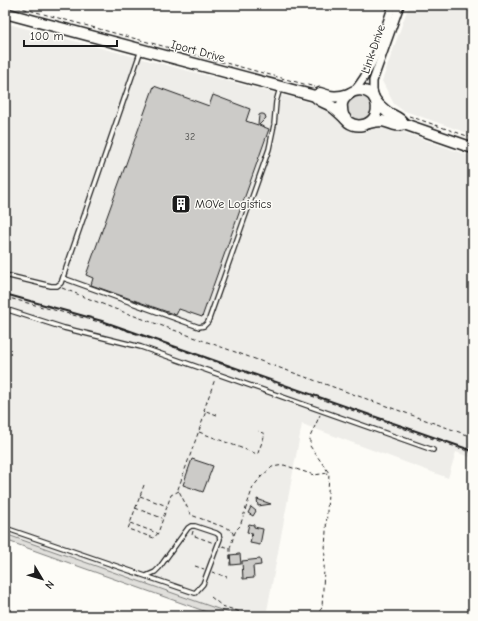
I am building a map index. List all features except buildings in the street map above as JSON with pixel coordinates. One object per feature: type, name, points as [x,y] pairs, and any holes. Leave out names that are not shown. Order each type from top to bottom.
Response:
[{"type":"street","name":"Link Drive","points":[[351,93],[362,81],[369,69],[393,5]]},
{"type":"street","name":"Link Drive","points":[[376,101],[373,90],[373,81],[400,5]]},
{"type":"street","name":"Iport Drive","points":[[5,13],[280,87],[317,92],[338,97],[351,93]]},
{"type":"street","points":[[405,119],[399,126],[382,121],[358,126],[346,120],[343,114],[342,106],[344,99],[351,93],[360,90],[366,91],[390,114],[405,119],[473,148]]},
{"type":"street","name":"Iport Drive","points":[[317,92],[318,101],[331,106],[346,120]]},
{"type":"street","points":[[369,123],[376,114],[376,101]]},
{"type":"lane","points":[[5,275],[57,286],[61,283],[141,50]]},
{"type":"lane","points":[[63,278],[199,327],[204,326],[208,322],[269,149],[274,125],[276,102],[280,87]]},
{"type":"lane","points":[[5,310],[64,328],[141,347],[433,450]]},
{"type":"lane","points":[[5,528],[146,576],[195,592],[203,584],[220,539],[219,535],[195,526],[191,526],[159,568],[155,572],[146,576]]},
{"type":"path","points":[[10,5],[317,92]]},
{"type":"path","points":[[405,119],[473,138]]},
{"type":"path","points":[[57,286],[122,312],[473,437]]},
{"type":"path","points":[[5,297],[103,323],[473,453]]},
{"type":"path","points":[[221,364],[204,410],[206,411],[178,488],[191,515],[229,528],[234,536]]},
{"type":"path","points":[[315,616],[322,608],[328,473],[310,446],[310,437],[323,410]]},
{"type":"path","points":[[206,411],[217,415]]},
{"type":"path","points":[[198,432],[257,454],[265,434],[258,431]]},
{"type":"path","points":[[230,568],[230,548],[236,530],[240,526],[253,487],[261,477],[272,467],[284,465],[314,475],[328,473]]},
{"type":"path","points":[[144,485],[128,529],[154,538],[158,533],[171,495],[179,491]]},
{"type":"path","points":[[140,496],[167,506]]},
{"type":"path","points":[[135,508],[163,518]]},
{"type":"path","points":[[197,517],[192,535],[230,548]]},
{"type":"path","points":[[130,523],[158,533]]},
{"type":"path","points":[[211,597],[222,606],[253,616]]},
{"type":"shaded area","points":[[409,5],[473,5],[473,135],[402,110],[394,104],[382,81]]},
{"type":"shaded area","points":[[5,23],[312,103],[332,112],[341,124],[351,131],[363,133],[374,127],[381,126],[397,130],[473,157],[473,458],[456,452],[448,478],[302,424],[266,616],[238,616],[5,534]]},
{"type":"shaded area","points":[[354,95],[363,95],[368,97],[371,101],[372,105],[370,115],[363,121],[357,122],[349,118],[346,103]]},
{"type":"shaded area","points":[[5,534],[238,616],[218,616],[5,540]]},
{"type":"railway","points":[[5,294],[102,321],[473,451]]},
{"type":"place","name":"MOVe Logistics","points":[[181,204]]}]
